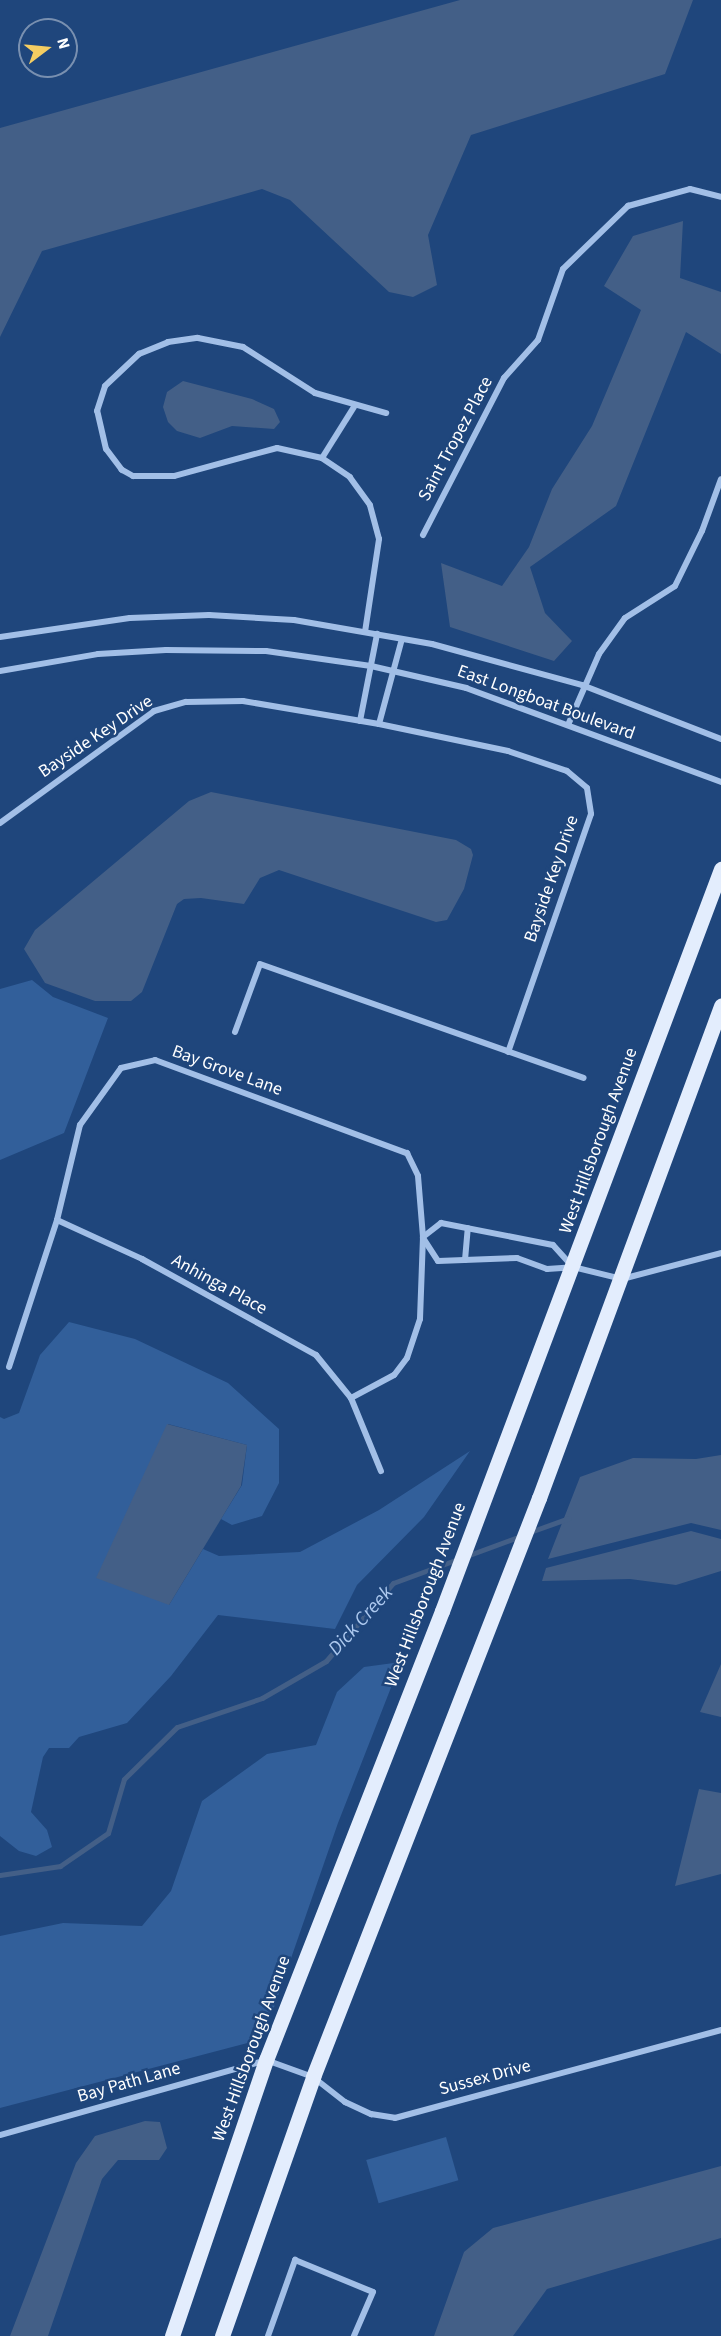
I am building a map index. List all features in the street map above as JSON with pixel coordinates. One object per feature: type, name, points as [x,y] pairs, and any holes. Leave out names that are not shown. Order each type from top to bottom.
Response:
[{"type":"main road","name":"West Hillsborough Avenue","points":[[172,2336],[266,2060],[442,1611],[721,869]]},
{"type":"main road","points":[[222,2336],[313,2078],[539,1498],[622,1279],[721,1006]]},
{"type":"street","name":"Saint Tropez Place","points":[[423,536],[504,378],[538,340],[563,269],[628,206],[690,189],[721,197]]},
{"type":"street","points":[[365,632],[379,558],[376,521],[356,483],[322,458],[277,448],[174,476],[133,476],[122,470],[106,449],[97,424],[100,398],[113,376],[139,354],[168,342],[198,338],[243,347],[305,388],[354,406],[386,413]]},
{"type":"street","points":[[322,458],[354,406]]},
{"type":"street","points":[[568,725],[582,685],[625,618],[675,586],[702,531],[721,479]]},
{"type":"street","name":"East Longboat Boulevard","points":[[0,637],[106,620],[209,615],[294,620],[402,639],[582,685],[721,739]]},
{"type":"street","points":[[360,721],[377,634]]},
{"type":"street","points":[[380,724],[402,639]]},
{"type":"street","name":"East Longboat Boulevard","points":[[0,671],[98,654],[177,650],[266,651],[371,666],[466,688],[721,782]]},
{"type":"street","name":"Bayside Key Drive","points":[[0,823],[154,711],[170,705],[217,699],[243,701],[380,724],[508,751],[567,771],[588,788],[591,814],[508,1052]]},
{"type":"street","points":[[235,1032],[260,964],[583,1078]]},
{"type":"street","name":"Bay Grove Lane","points":[[9,1367],[57,1220],[80,1125],[121,1068],[155,1060],[407,1153],[418,1176],[423,1237]]},
{"type":"street","name":"Anhinga Place","points":[[57,1220],[142,1259],[316,1355],[351,1398],[381,1470]]},
{"type":"street","points":[[423,1237],[441,1223],[553,1245],[573,1267]]},
{"type":"street","points":[[465,1260],[468,1228]]},
{"type":"street","points":[[423,1237],[438,1261],[517,1258],[547,1269],[573,1267],[622,1279],[721,1253]]},
{"type":"street","points":[[351,1398],[394,1375],[407,1358],[420,1319],[423,1237]]},
{"type":"street","name":"Sussex Drive","points":[[266,2060],[313,2078],[345,2102],[371,2114],[395,2118],[721,2030]]},
{"type":"street","name":"Bay Path Lane","points":[[0,2135],[266,2060]]},
{"type":"street","points":[[268,2336],[295,2260],[373,2292],[354,2336]]},
{"type":"shaded area","points":[[460,0],[693,0],[665,74],[471,135],[428,235],[437,285],[413,297],[389,292],[290,200],[262,189],[42,251],[0,337],[0,128]]},
{"type":"shaded area","points":[[683,221],[680,278],[721,292],[721,354],[686,332],[616,506],[530,567],[545,613],[572,641],[554,661],[450,627],[441,563],[502,586],[529,547],[552,489],[592,426],[641,310],[604,286],[633,236]]},
{"type":"shaded area","points":[[183,381],[252,399],[274,409],[280,422],[274,429],[232,426],[200,438],[177,431],[168,422],[163,407],[167,392]]},
{"type":"shaded area","points":[[211,792],[456,840],[471,849],[473,855],[464,889],[447,920],[436,922],[279,870],[260,878],[244,904],[201,898],[184,899],[177,904],[142,992],[131,1001],[95,1001],[45,983],[24,949],[35,930],[189,801]]},
{"type":"shaded area","points":[[32,980],[53,997],[108,1018],[64,1133],[0,1160],[0,989]]},
{"type":"shaded area","points":[[69,1322],[135,1339],[228,1383],[279,1429],[279,1483],[262,1516],[232,1525],[221,1519],[242,1485],[247,1445],[168,1424],[169,1605],[203,1549],[219,1556],[300,1552],[379,1510],[470,1451],[424,1517],[357,1585],[335,1629],[218,1615],[171,1676],[127,1723],[79,1737],[69,1748],[49,1748],[43,1757],[31,1812],[47,1830],[52,1847],[36,1856],[19,1851],[0,1836],[0,1417],[4,1419],[19,1413],[40,1355]]},
{"type":"shaded area","points":[[167,1424],[247,1445],[241,1486],[169,1605],[96,1578]]},
{"type":"shaded area","points":[[721,1455],[721,1530],[691,1523],[548,1559],[580,1477],[633,1458],[696,1459]]},
{"type":"shaded area","points":[[691,1531],[721,1539],[721,1571],[676,1585],[630,1579],[542,1581],[546,1568]]},
{"type":"shaded area","points":[[401,1662],[338,1823],[263,2039],[0,2108],[0,1936],[63,1923],[142,1926],[171,1891],[202,1801],[267,1754],[316,1745],[337,1692],[364,1667]]},
{"type":"shaded area","points":[[721,1664],[721,1717],[700,1712]]},
{"type":"shaded area","points":[[699,1789],[721,1793],[721,1874],[675,1886]]},
{"type":"shaded area","points":[[145,2121],[160,2122],[167,2148],[159,2160],[118,2160],[102,2179],[48,2336],[10,2336],[76,2163],[95,2136]]},
{"type":"shaded area","points":[[446,2137],[458,2180],[379,2203],[366,2160]]},
{"type":"shaded area","points":[[721,2166],[721,2238],[547,2289],[513,2336],[434,2336],[464,2252],[493,2228]]},
{"type":"waterway","name":"Dick Creek","points":[[530,1532],[569,1518]]},
{"type":"waterway","name":"Dick Creek","points":[[0,1875],[60,1866],[108,1833],[124,1779],[177,1727],[262,1698],[326,1661],[393,1583],[521,1536]]}]
